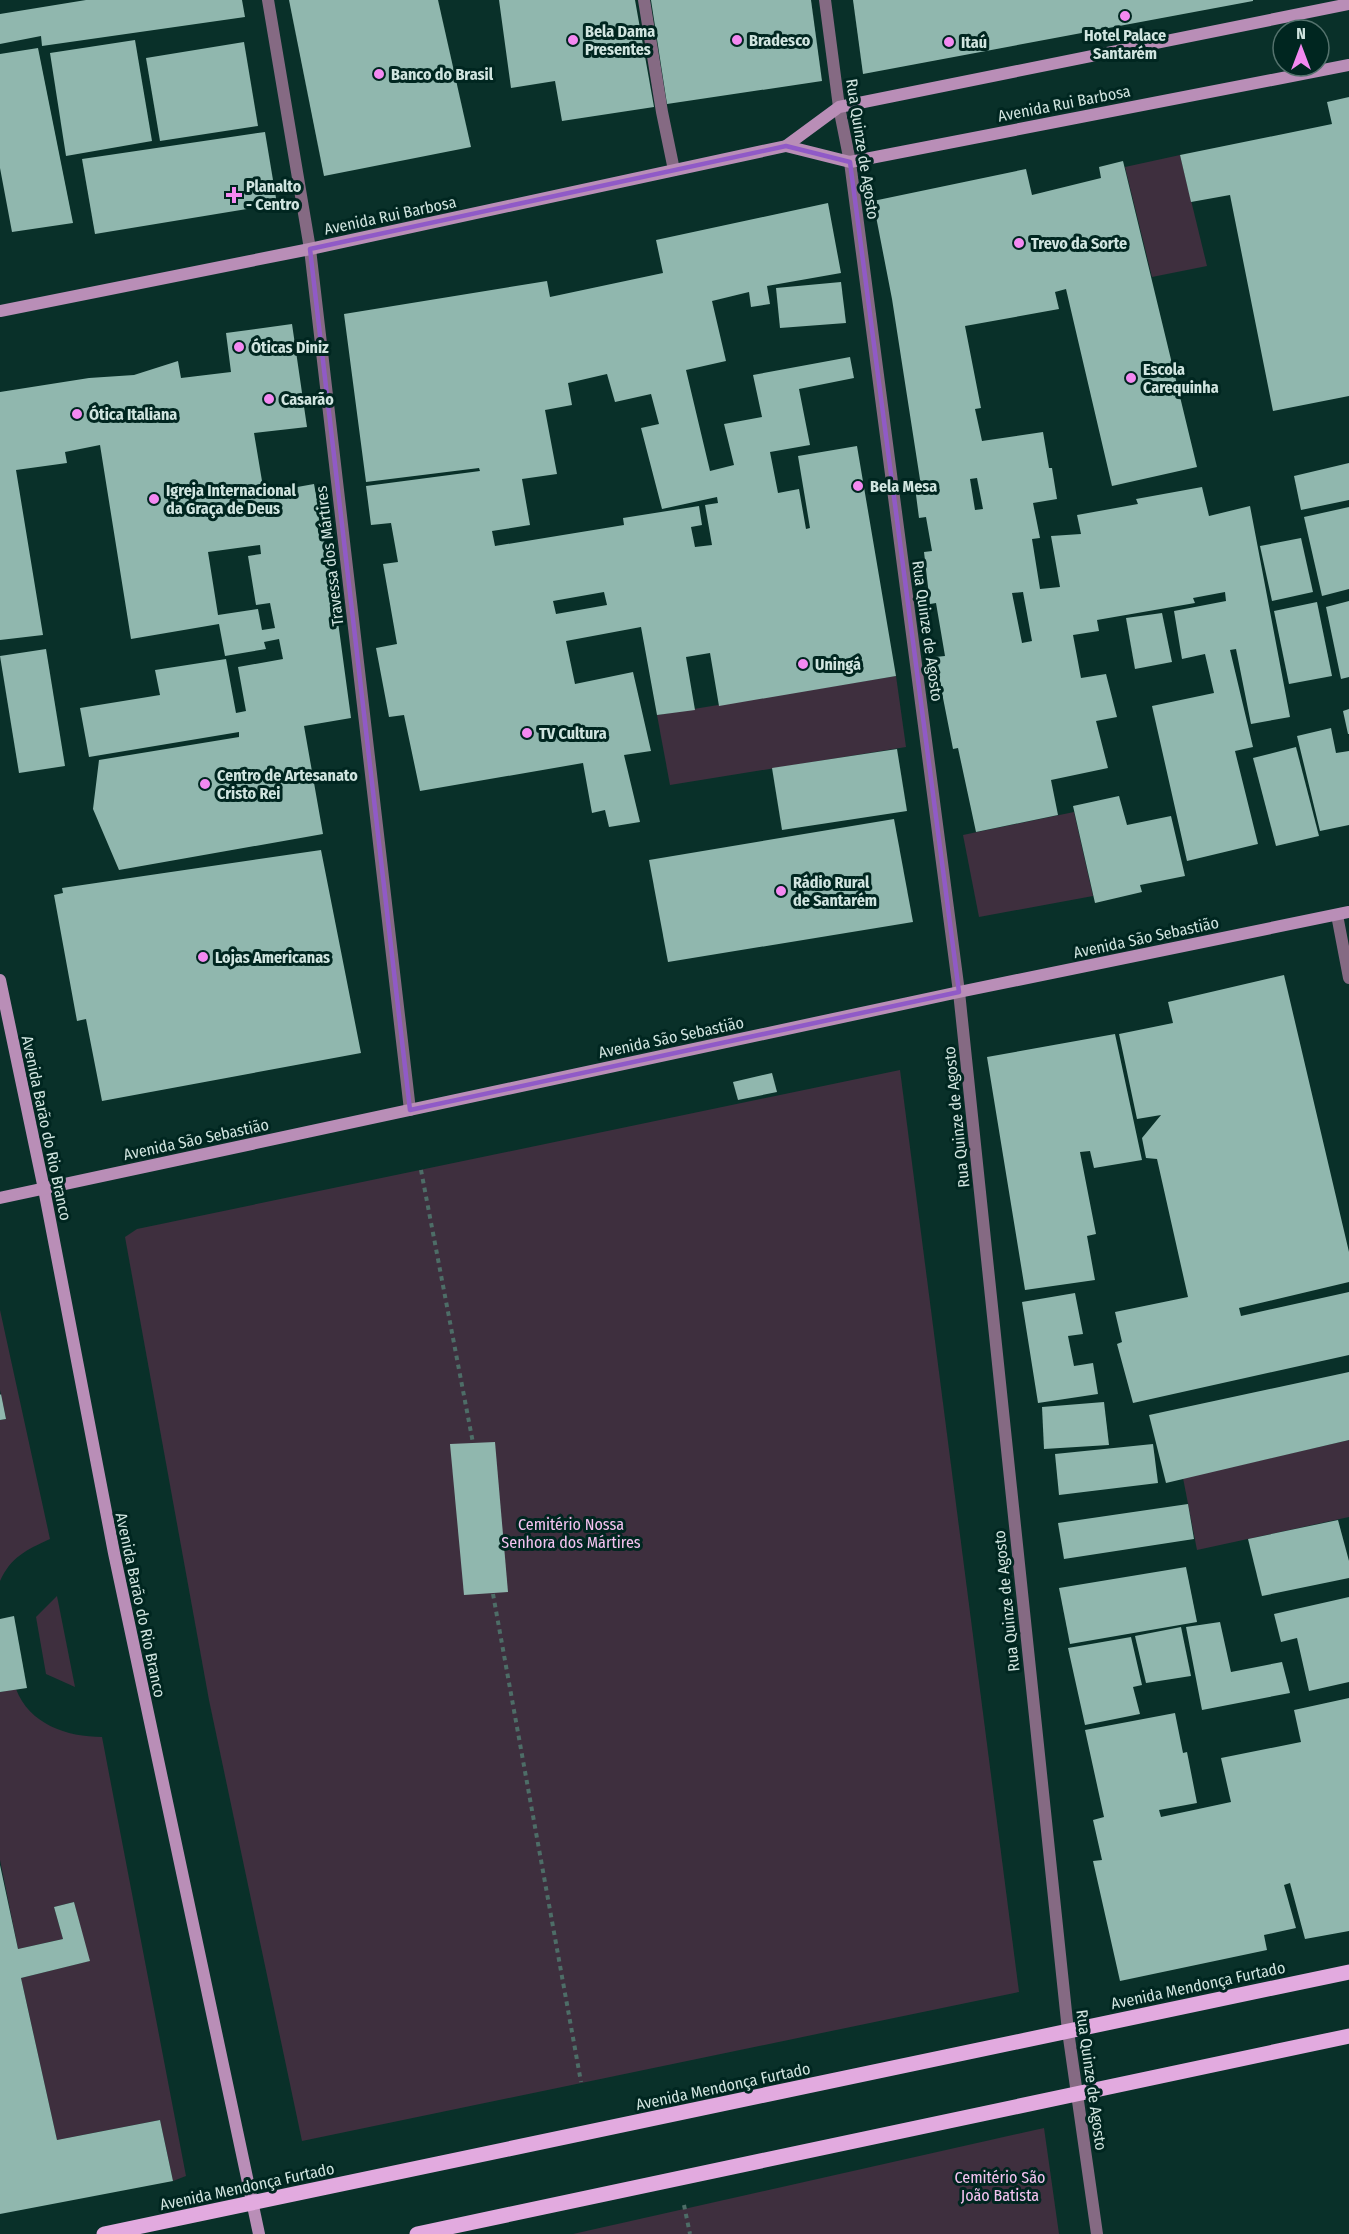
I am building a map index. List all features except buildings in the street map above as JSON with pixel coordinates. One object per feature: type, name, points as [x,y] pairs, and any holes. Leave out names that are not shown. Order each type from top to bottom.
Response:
[{"type":"main road","name":"Avenida Rui Barbosa","points":[[0,311],[310,249],[786,146],[839,107],[1349,4]]},
{"type":"main road","name":"Avenida Rui Barbosa","points":[[786,146],[850,162],[1349,65]]},
{"type":"main road","name":"Avenida São Sebastião","points":[[0,1198],[959,992],[1343,913]]},
{"type":"main road","name":"Avenida Barão do Rio Branco","points":[[0,980],[44,1189],[114,1553],[259,2234]]},
{"type":"main road","name":"Avenida Mendonça Furtado","points":[[104,2234],[1349,1972]]},
{"type":"main road","points":[[417,2234],[1349,2036]]},
{"type":"street","name":"Travessa dos Mártires","points":[[268,0],[310,249],[410,1110]]},
{"type":"street","points":[[644,0],[674,170]]},
{"type":"street","name":"Rua Quinze de Agosto","points":[[825,0],[839,107],[850,162],[959,992],[1068,2031],[1097,2234]]},
{"type":"street","points":[[1343,913],[1349,978]]},
{"type":"path","points":[[421,1170],[473,1443]]},
{"type":"path","points":[[493,1594],[581,2082]]},
{"type":"highlighted area","points":[[786,146],[850,162],[959,992],[410,1110],[310,249]]},
{"type":"green space","points":[[1180,155],[1207,266],[1152,277],[1125,167]]},
{"type":"green space","points":[[896,676],[906,747],[670,785],[657,715]]},
{"type":"green space","points":[[1074,812],[1093,896],[979,917],[963,835]]},
{"type":"green space","name":"Cemitério Nossa Senhora dos Mártires","points":[[900,1070],[1019,1992],[302,2141],[209,1700],[125,1237],[137,1229]]},
{"type":"green space","points":[[0,1310],[50,1539],[14,1560],[0,1581],[0,1420],[6,1419],[0,1390]]},
{"type":"green space","points":[[1349,1440],[1349,1517],[1197,1550],[1183,1478]]},
{"type":"green space","points":[[57,1596],[75,1687],[46,1674],[36,1617]]},
{"type":"green space","points":[[16,1689],[22,1701],[40,1720],[63,1731],[102,1737],[186,2176],[173,2181],[160,2120],[57,2140],[21,1978],[89,1961],[74,1902],[54,1907],[63,1939],[18,1949],[0,1860],[0,1692]]},
{"type":"green space","name":"Cemitério São João Batista","points":[[1044,2128],[1059,2234],[573,2234]]},
{"type":"place","name":"Hotel Palace Santarém","points":[[1125,16]]},
{"type":"place","name":"Bela Dama Presentes","points":[[573,40]]},
{"type":"place","name":"Bradesco","points":[[737,40]]},
{"type":"place","name":"Itaú","points":[[949,42]]},
{"type":"place","name":"Banco do Brasil","points":[[379,74]]},
{"type":"place","name":"Planalto - Centro","points":[[234,195]]},
{"type":"place","name":"Trevo da Sorte","points":[[1019,243]]},
{"type":"place","name":"Óticas Diniz","points":[[239,347]]},
{"type":"place","name":"Escola Carequinha","points":[[1131,378]]},
{"type":"place","name":"Casarão","points":[[269,399]]},
{"type":"place","name":"Ótica Italiana","points":[[77,414]]},
{"type":"place","name":"Bela Mesa","points":[[858,486]]},
{"type":"place","name":"Igreja Internacional da Graça de Deus","points":[[154,499]]},
{"type":"place","name":"Uningá","points":[[803,664]]},
{"type":"place","name":"TV Cultura","points":[[527,733]]},
{"type":"place","name":"Centro de Artesanato Cristo Rei","points":[[205,784]]},
{"type":"place","name":"Rádio Rural de Santarém","points":[[781,891]]},
{"type":"place","name":"Lojas Americanas","points":[[203,957]]}]
